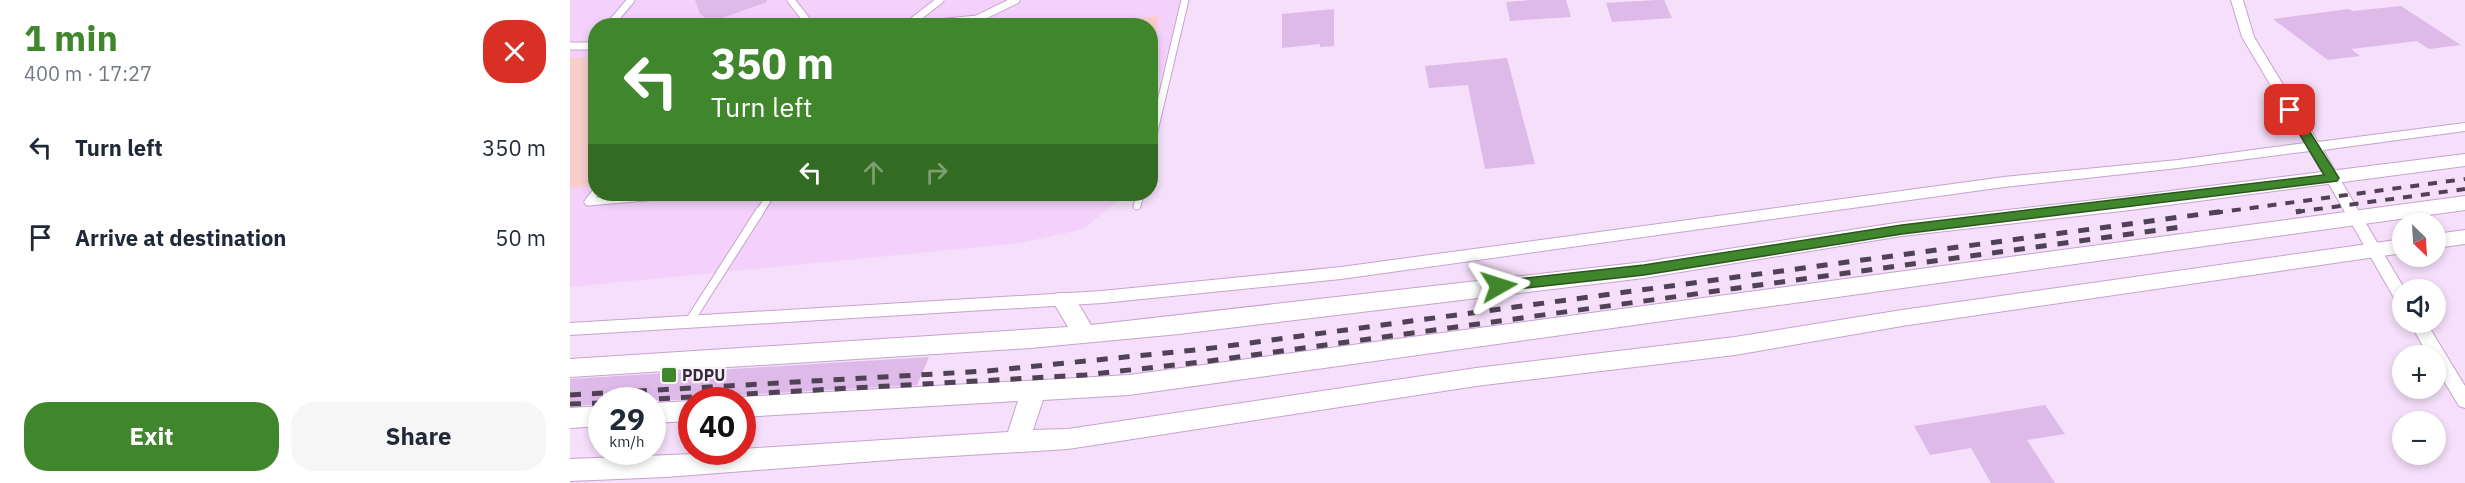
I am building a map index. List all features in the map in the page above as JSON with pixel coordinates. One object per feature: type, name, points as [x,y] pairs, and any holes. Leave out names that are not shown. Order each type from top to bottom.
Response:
[{"type":"street","points":[[2237,0],[2248,37],[2357,218],[2392,281]]},
{"type":"street","points":[[570,329],[1063,300],[1341,273],[2004,182],[2178,164],[2465,127]]},
{"type":"street","points":[[570,368],[1085,334],[1644,270],[1902,229],[2465,160]]},
{"type":"street","points":[[756,407],[927,395],[1033,392],[1129,385],[2465,203]]},
{"type":"street","points":[[2446,240],[2465,237]]},
{"type":"street","points":[[570,470],[666,466],[1068,439],[1476,377],[1735,346],[1914,316],[2392,247]]},
{"type":"street","points":[[1063,300],[1085,334]]},
{"type":"street","points":[[2424,333],[2465,401]]},
{"type":"street","points":[[1017,441],[1033,392]]},
{"type":"street","points":[[570,418],[588,417]]},
{"type":"lane","points":[[616,18],[631,0]]},
{"type":"lane","points":[[791,0],[806,18]]},
{"type":"lane","points":[[917,18],[940,0]]},
{"type":"lane","points":[[979,18],[1017,0]]},
{"type":"lane","points":[[1158,114],[1185,0]]},
{"type":"lane","points":[[570,46],[588,44]]},
{"type":"lane","points":[[689,322],[767,201]]},
{"type":"lane","points":[[1137,206],[1138,201]]},
{"type":"shaded area","points":[[570,0],[1186,0],[1158,83],[1158,18],[588,18],[588,201],[1118,201],[1083,229],[1021,243],[570,287]]},
{"type":"shaded area","points":[[1159,16],[1158,22],[1158,18],[1134,18]]},
{"type":"shaded area","points":[[588,57],[587,187],[570,188],[570,58]]},
{"type":"building","points":[[695,0],[767,0],[767,2],[722,18],[706,18],[700,14]]},
{"type":"building","points":[[1566,0],[1571,17],[1510,21],[1506,2]]},
{"type":"building","points":[[1664,0],[1672,18],[1612,22],[1606,3]]},
{"type":"building","points":[[2401,6],[2461,45],[2429,49],[2417,41],[2351,49],[2360,56],[2328,60],[2273,19],[2349,9],[2353,11]]},
{"type":"building","points":[[1334,9],[1334,46],[1320,47],[1320,44],[1282,48],[1282,14]]},
{"type":"building","points":[[1507,58],[1535,164],[1485,169],[1468,85],[1429,88],[1425,66]]},
{"type":"building","points":[[929,357],[917,385],[756,394],[756,387],[678,387],[678,400],[666,400],[666,387],[588,387],[588,405],[570,406],[570,379]]},
{"type":"building","points":[[2045,405],[2065,434],[2027,440],[2055,483],[1991,483],[1971,448],[1930,455],[1914,426]]},
{"type":"railway","points":[[2214,213],[2465,179]]},
{"type":"railway","points":[[2301,211],[2296,212],[2465,189]]},
{"type":"railway","points":[[570,395],[987,371],[1205,349],[2225,211]]},
{"type":"railway","points":[[666,398],[1085,375],[1202,362],[2188,226]]},
{"type":"railway","points":[[570,404],[588,403]]},
{"type":"place","name":"PDPU","points":[[669,375]]},
{"type":"route","points":[[1499,286],[1644,270],[1902,229],[2130,204],[2332,178],[2290,110]]}]
